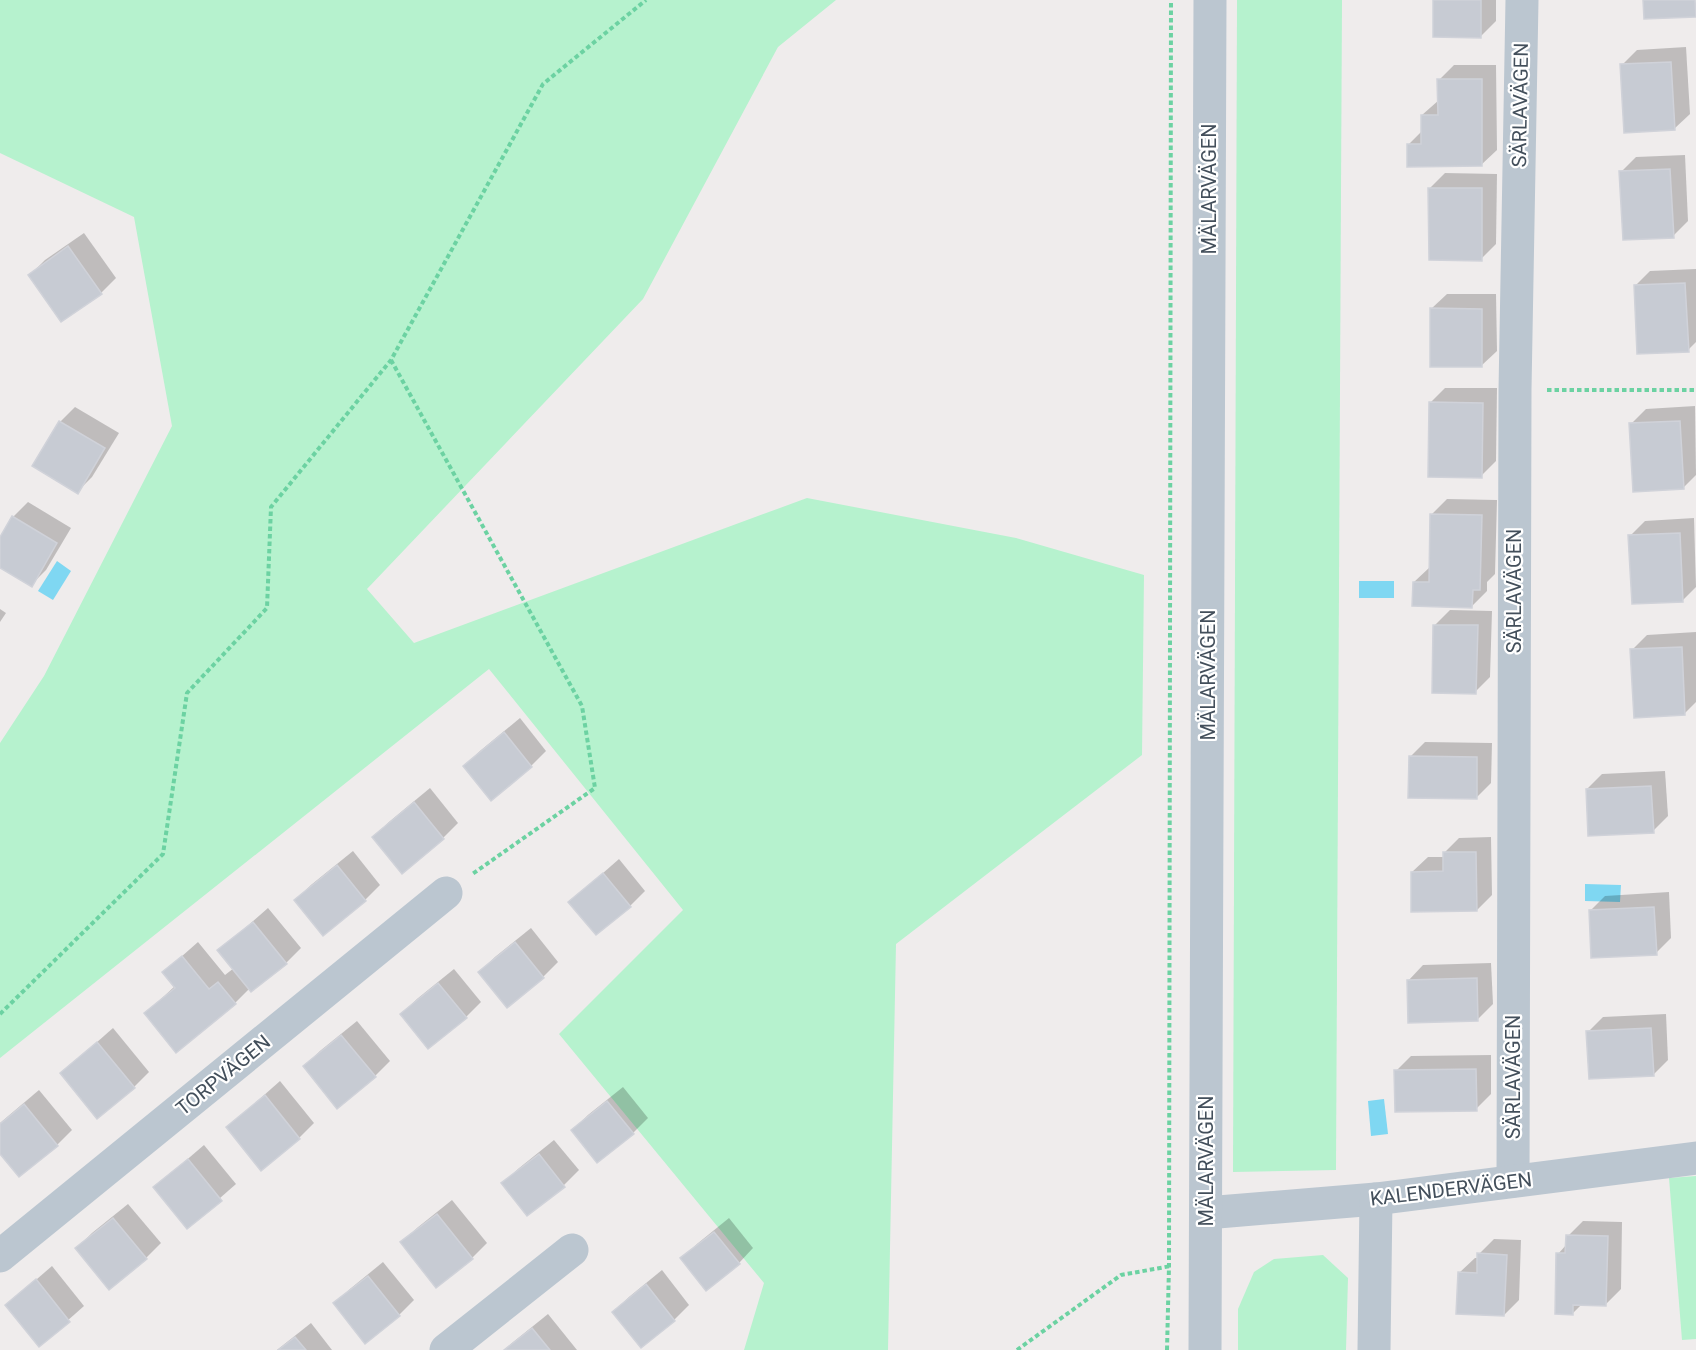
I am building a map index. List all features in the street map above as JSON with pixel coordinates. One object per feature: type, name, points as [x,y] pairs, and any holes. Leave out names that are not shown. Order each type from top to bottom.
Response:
[{"type":"street","name":"MÄLARVÄGEN","points":[[1205,1350],[1210,0]]},
{"type":"street","name":"SÄRLAVÄGEN","points":[[1513,1181],[1515,390],[1522,0]]},
{"type":"street","name":"TORPVÄGEN","points":[[0,1256],[446,893]]},
{"type":"street","name":"KALENDERVÄGEN","points":[[1206,1213],[1376,1199],[1696,1158]]},
{"type":"street","points":[[1374,1350],[1376,1199]]},
{"type":"street","points":[[446,1350],[572,1250]]},
{"type":"path","points":[[0,1014],[163,854],[187,693],[267,608],[271,507],[391,360],[543,84],[646,0]]},
{"type":"path","points":[[1167,1350],[1171,0]]},
{"type":"path","points":[[391,360],[582,706],[595,788],[446,893]]},
{"type":"path","points":[[1515,390],[1696,390]]},
{"type":"path","points":[[1017,1350],[1121,1275],[1169,1266],[1207,1268]]},
{"type":"green space","points":[[0,0],[836,0],[778,47],[643,299],[367,589],[414,643],[807,498],[1016,538],[1144,575],[1142,755],[896,944],[888,1350],[744,1350],[764,1283],[559,1034],[683,910],[489,669],[0,1058],[0,743],[44,676],[172,426],[134,217],[0,153]]},
{"type":"green space","points":[[1237,0],[1342,0],[1336,1170],[1233,1172]]},
{"type":"green space","points":[[1696,1176],[1696,1339],[1682,1340],[1669,1178]]},
{"type":"green space","points":[[1323,1255],[1348,1278],[1346,1350],[1238,1350],[1238,1309],[1254,1272],[1274,1259]]},
{"type":"water","points":[[57,561],[71,571],[53,600],[38,591]]},
{"type":"water","points":[[1359,581],[1394,581],[1394,598],[1359,598]]},
{"type":"water","points":[[1585,884],[1621,885],[1620,902],[1585,901]]},
{"type":"water","points":[[1384,1099],[1388,1134],[1371,1136],[1368,1101]]},
{"type":"building","points":[[1433,0],[1481,0],[1481,38],[1433,37]]},
{"type":"building","points":[[1643,0],[1695,0],[1696,17],[1644,19]]},
{"type":"building","points":[[1671,62],[1675,130],[1624,133],[1620,64]]},
{"type":"building","points":[[1437,79],[1482,79],[1482,166],[1407,167],[1407,144],[1421,144],[1421,115],[1438,115]]},
{"type":"building","points":[[1670,169],[1674,238],[1623,240],[1619,171]]},
{"type":"building","points":[[1428,188],[1482,188],[1482,261],[1429,260]]},
{"type":"building","points":[[68,246],[102,294],[61,322],[28,275]]},
{"type":"building","points":[[1685,283],[1689,352],[1637,354],[1634,285]]},
{"type":"building","points":[[1430,308],[1482,309],[1482,367],[1430,367]]},
{"type":"building","points":[[1429,402],[1483,403],[1482,478],[1428,477]]},
{"type":"building","points":[[59,421],[105,448],[78,494],[32,466]]},
{"type":"building","points":[[1680,421],[1684,489],[1633,492],[1629,423]]},
{"type":"building","points":[[1430,514],[1482,515],[1480,590],[1473,590],[1472,608],[1412,606],[1413,582],[1429,582]]},
{"type":"building","points":[[12,516],[57,543],[32,587],[0,568],[0,537]]},
{"type":"building","points":[[1680,533],[1683,602],[1632,604],[1628,535]]},
{"type":"building","points":[[1433,625],[1478,625],[1476,694],[1432,693]]},
{"type":"building","points":[[1682,647],[1685,715],[1634,718],[1630,649]]},
{"type":"building","points":[[504,732],[532,767],[491,801],[463,766]]},
{"type":"building","points":[[1409,756],[1477,757],[1477,799],[1408,798]]},
{"type":"building","points":[[1651,786],[1654,833],[1588,836],[1586,789]]},
{"type":"building","points":[[414,802],[444,839],[402,874],[372,837]]},
{"type":"building","points":[[1443,852],[1476,852],[1477,911],[1411,912],[1411,872],[1443,871]]},
{"type":"building","points":[[337,865],[366,901],[323,936],[294,900]]},
{"type":"building","points":[[603,873],[631,907],[596,935],[568,902]]},
{"type":"building","points":[[1654,907],[1657,955],[1591,958],[1589,910]]},
{"type":"building","points":[[253,922],[287,964],[251,992],[217,950]]},
{"type":"building","points":[[515,942],[544,978],[507,1008],[478,972]]},
{"type":"building","points":[[182,956],[209,989],[218,982],[236,1004],[176,1053],[144,1013],[175,988],[162,972]]},
{"type":"building","points":[[1477,978],[1478,1021],[1408,1023],[1407,980]]},
{"type":"building","points":[[438,983],[467,1018],[428,1049],[400,1014]]},
{"type":"building","points":[[1651,1028],[1654,1076],[1589,1079],[1586,1031]]},
{"type":"building","points":[[341,1035],[376,1077],[337,1109],[303,1066]]},
{"type":"building","points":[[97,1042],[135,1088],[97,1119],[60,1073]]},
{"type":"building","points":[[1476,1069],[1477,1111],[1395,1112],[1394,1070]]},
{"type":"building","points":[[265,1095],[300,1139],[261,1171],[226,1127]]},
{"type":"building","points":[[607,1101],[634,1134],[597,1163],[571,1130]]},
{"type":"building","points":[[24,1104],[58,1146],[19,1177],[0,1154],[0,1124]]},
{"type":"building","points":[[539,1154],[565,1187],[527,1216],[501,1183]]},
{"type":"building","points":[[188,1159],[222,1201],[187,1229],[153,1187]]},
{"type":"building","points":[[437,1214],[473,1259],[436,1288],[400,1242]]},
{"type":"building","points":[[113,1218],[147,1259],[109,1290],[75,1248]]},
{"type":"building","points":[[714,1232],[740,1264],[706,1291],[680,1258]]},
{"type":"building","points":[[1566,1235],[1608,1236],[1606,1306],[1573,1305],[1573,1315],[1555,1314],[1556,1253],[1565,1253]]},
{"type":"building","points":[[1477,1253],[1507,1255],[1504,1316],[1456,1314],[1458,1272],[1477,1273]]},
{"type":"building","points":[[368,1276],[400,1316],[365,1344],[333,1303]]},
{"type":"building","points":[[36,1279],[70,1322],[39,1347],[5,1305]]},
{"type":"building","points":[[646,1284],[675,1321],[641,1348],[612,1312]]},
{"type":"building","points":[[532,1328],[550,1350],[504,1350]]},
{"type":"building","points":[[295,1337],[306,1350],[278,1350]]}]
